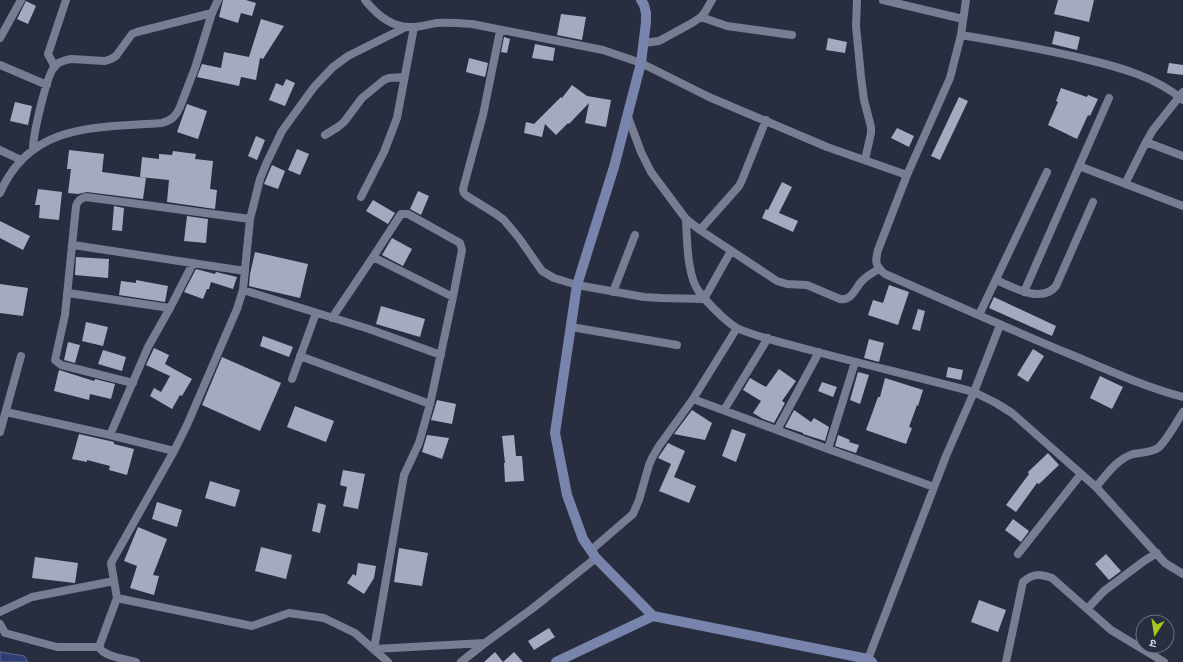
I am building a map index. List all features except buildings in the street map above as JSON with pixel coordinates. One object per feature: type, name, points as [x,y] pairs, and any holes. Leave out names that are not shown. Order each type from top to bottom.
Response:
[{"type":"main road","points":[[641,0],[646,13],[641,63],[614,167],[577,285],[554,433],[567,496],[583,539],[593,554],[653,616],[870,661]]},
{"type":"main road","points":[[556,662],[653,616]]},
{"type":"street","points":[[0,38],[21,0]]},
{"type":"street","points":[[54,67],[48,54],[66,0]]},
{"type":"street","points":[[0,193],[5,182],[21,160],[33,149],[56,138],[75,131],[162,123],[170,121],[174,118],[178,113],[193,74],[212,13],[218,0]]},
{"type":"street","points":[[365,0],[372,10],[383,18],[392,23],[410,27]]},
{"type":"street","points":[[644,44],[659,41],[692,23],[701,17],[712,0]]},
{"type":"street","points":[[857,0],[856,26],[861,77],[864,100],[871,126],[871,133],[865,160]]},
{"type":"street","points":[[884,0],[963,19]]},
{"type":"street","points":[[966,0],[961,35],[950,78],[907,175],[878,250],[875,259],[876,264],[885,274],[1000,325],[1165,392],[1183,397]]},
{"type":"street","points":[[33,149],[33,140],[47,86],[54,67],[59,63],[71,58],[105,61],[116,56],[132,34],[212,13]]},
{"type":"street","points":[[701,17],[727,26],[792,35]]},
{"type":"street","points":[[100,648],[117,598],[111,563],[187,425],[237,309],[243,290],[250,219],[260,179],[267,162],[282,131],[314,86],[333,67],[348,56],[410,27],[452,22],[472,24],[589,47],[603,50],[641,63],[709,97],[827,147],[907,175]]},
{"type":"street","points":[[361,197],[384,152],[397,118],[410,27]]},
{"type":"street","points":[[500,30],[482,115],[463,189],[464,193],[504,220],[545,273],[554,278],[577,285],[613,292],[662,298],[704,299]]},
{"type":"street","points":[[961,35],[1054,51],[1110,65],[1148,79],[1182,97],[1153,130],[1125,184]]},
{"type":"street","points":[[0,65],[47,86]]},
{"type":"street","points":[[325,134],[344,122],[362,98],[384,80],[389,78],[404,77]]},
{"type":"street","points":[[1024,292],[1109,98]]},
{"type":"street","points":[[628,116],[641,152],[651,172],[686,219],[700,230],[777,281],[787,284],[807,285],[844,300],[850,297],[864,279],[879,269]]},
{"type":"street","points":[[700,230],[739,186],[766,120]]},
{"type":"street","points":[[1146,142],[1183,156]]},
{"type":"street","points":[[0,150],[21,160]]},
{"type":"street","points":[[1079,166],[1183,206]]},
{"type":"street","points":[[979,315],[1047,172]]},
{"type":"street","points":[[133,383],[61,365],[55,360],[65,315],[76,206],[80,199],[86,197],[250,219]]},
{"type":"street","points":[[996,280],[1024,292],[1041,294],[1048,293],[1053,290],[1093,202]]},
{"type":"street","points":[[332,318],[399,216],[403,213],[408,214],[460,243],[462,250],[430,404],[419,443],[404,475],[374,649]]},
{"type":"street","points":[[686,219],[687,248],[692,279],[704,299],[732,325],[768,338],[818,352],[974,392],[996,402],[1012,413],[1096,487],[1165,563],[1183,574]]},
{"type":"street","points":[[613,292],[635,235]]},
{"type":"street","points":[[73,245],[245,271]]},
{"type":"street","points":[[704,299],[731,251]]},
{"type":"street","points":[[373,257],[453,297]]},
{"type":"street","points":[[110,435],[148,347],[193,263]]},
{"type":"street","points":[[243,290],[370,329],[441,355]]},
{"type":"street","points":[[68,293],[170,308]]},
{"type":"street","points":[[292,379],[316,313]]},
{"type":"street","points":[[870,661],[934,486],[974,392],[1000,325]]},
{"type":"street","points":[[571,327],[677,345]]},
{"type":"street","points":[[461,662],[533,608],[593,554],[633,514],[652,458],[693,399],[737,328]]},
{"type":"street","points":[[724,410],[768,338]]},
{"type":"street","points":[[777,430],[818,352]]},
{"type":"street","points":[[0,432],[20,356]]},
{"type":"street","points":[[300,356],[430,404]]},
{"type":"street","points":[[828,449],[855,362]]},
{"type":"street","points":[[693,399],[934,486]]},
{"type":"street","points":[[6,412],[174,451]]},
{"type":"street","points":[[1096,487],[1118,461],[1134,454],[1152,451],[1158,447],[1183,412]]},
{"type":"street","points":[[1018,554],[1081,474]]},
{"type":"street","points":[[1087,609],[1104,591],[1157,553]]},
{"type":"street","points":[[1006,662],[1023,582],[1035,575],[1052,578],[1111,630],[1164,662]]},
{"type":"street","points":[[0,612],[32,597],[114,581]]},
{"type":"street","points":[[117,598],[252,626],[289,613],[324,618],[355,633],[388,662]]},
{"type":"street","points":[[0,624],[6,634],[56,647],[100,648]]},
{"type":"street","points":[[374,649],[485,643]]},
{"type":"street","points":[[100,648],[102,652],[107,654],[136,662]]},
{"type":"water","points":[[0,652],[24,656],[28,662],[0,662]]}]
